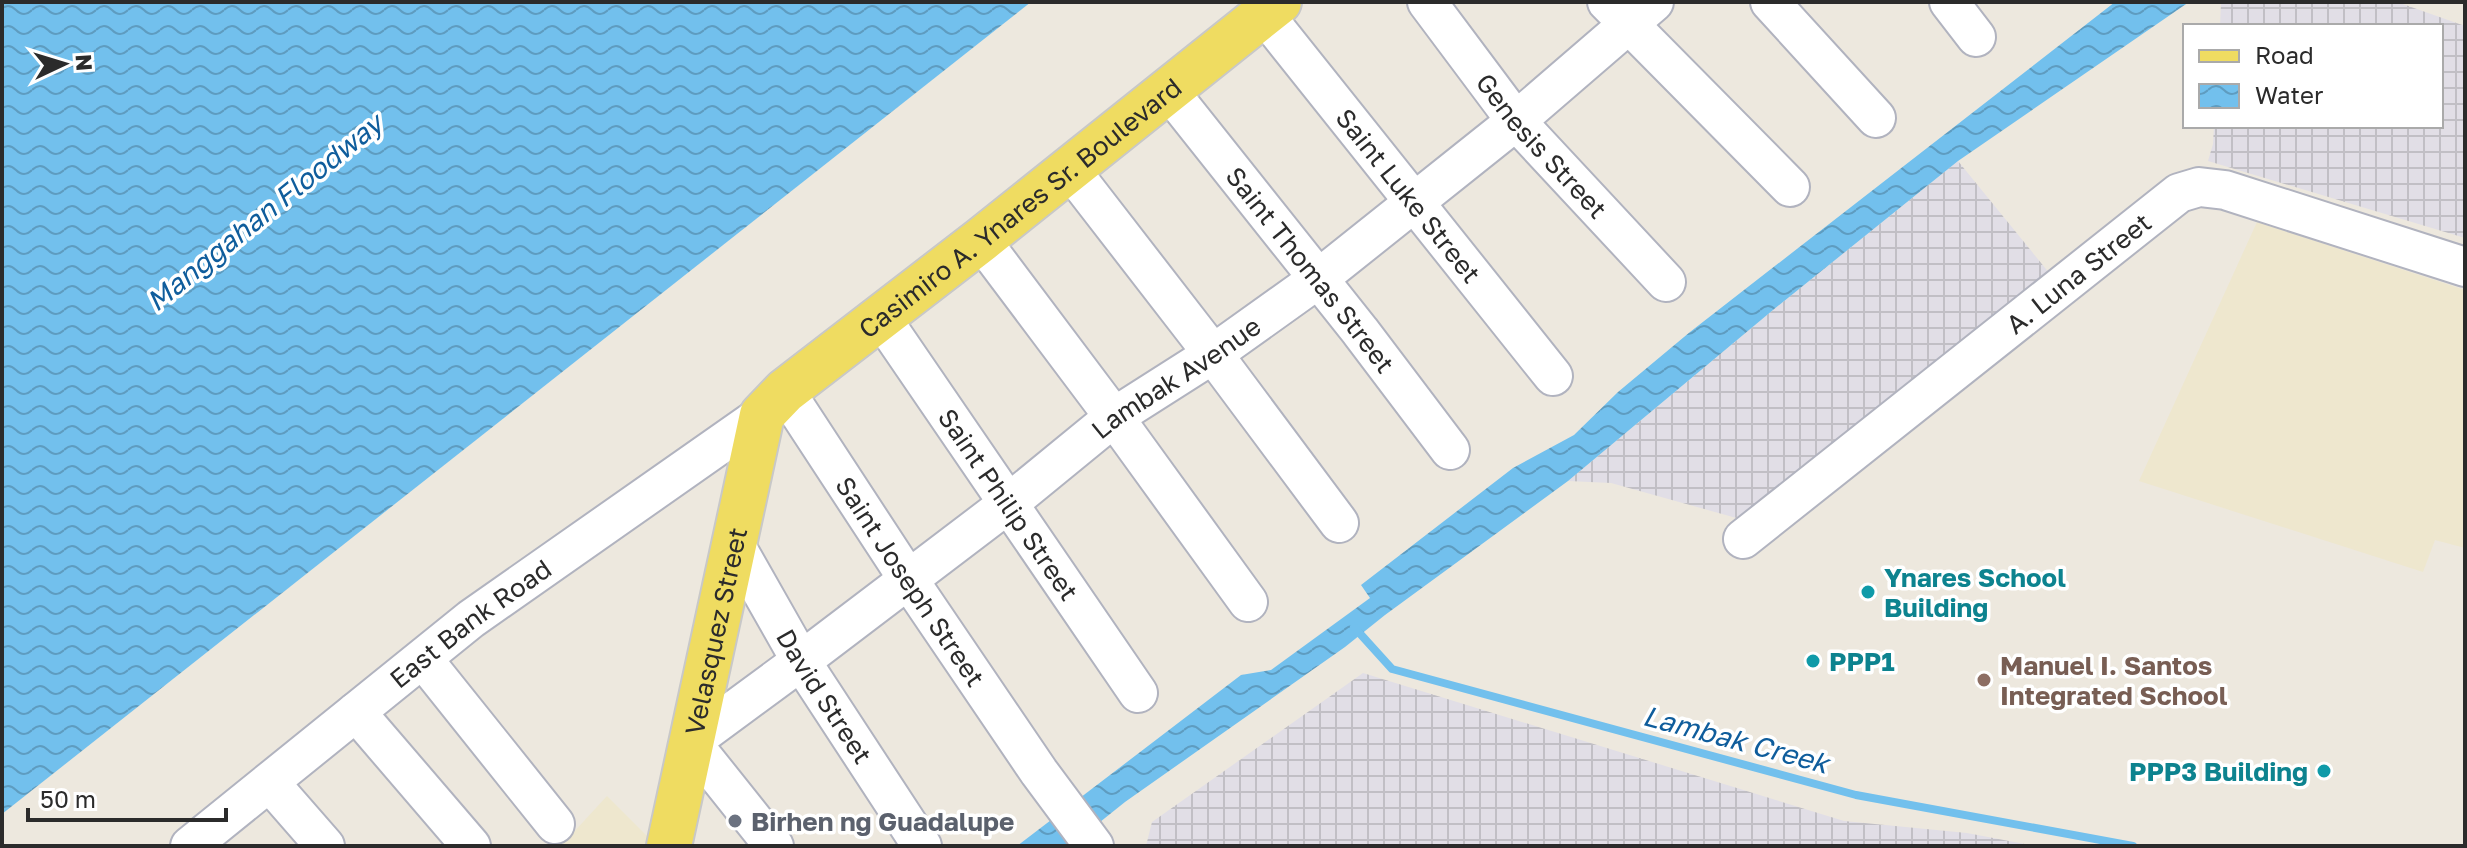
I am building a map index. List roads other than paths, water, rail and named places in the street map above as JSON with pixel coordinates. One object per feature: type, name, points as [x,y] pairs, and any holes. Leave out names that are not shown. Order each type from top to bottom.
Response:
[{"type":"main road","name":"Casimiro A. Ynares Sr. Boulevard","points":[[773,403],[1272,8]]},
{"type":"main road","name":"Velasquez Street","points":[[669,846],[734,543],[773,403]]},
{"type":"street","name":"Genesis Street","points":[[1427,2],[1516,121],[1666,282]]},
{"type":"street","points":[[1770,2],[1876,118]]},
{"type":"street","points":[[1949,2],[1976,37]]},
{"type":"street","name":"Saint Luke Street","points":[[1272,8],[1415,204],[1553,376]]},
{"type":"street","name":"Lambak Avenue","points":[[691,742],[1009,503],[1114,417],[1213,354],[1415,204],[1516,121],[1629,9]]},
{"type":"street","points":[[1629,9],[1790,187]]},
{"type":"street","name":"Saint Thomas Street","points":[[1169,91],[1450,450]]},
{"type":"street","points":[[1069,168],[1339,523]]},
{"type":"street","name":"A. Luna Street","points":[[1743,539],[2179,193],[2199,187],[2225,190],[2465,267]]},
{"type":"street","points":[[981,240],[1248,602]]},
{"type":"street","name":"Saint Philip Street","points":[[880,316],[1138,693]]},
{"type":"street","name":"Saint Joseph Street","points":[[773,403],[908,579],[1091,843]]},
{"type":"street","name":"East Bank Road","points":[[200,843],[471,619],[773,403]]},
{"type":"street","name":"David Street","points":[[734,543],[801,661],[922,846]]},
{"type":"street","points":[[423,659],[555,824]]},
{"type":"street","points":[[356,712],[471,846]]},
{"type":"street","points":[[691,742],[774,846]]},
{"type":"street","points":[[270,783],[325,846]]},
{"type":"water","name":"Manggahan Floodway","points":[[2,2],[1031,2],[2,814]]},
{"type":"water","points":[[2115,2],[2189,2],[1958,161],[1568,481],[1345,647],[1125,802],[1070,846],[1017,846],[1241,675],[1271,670],[1370,598],[1361,585],[1513,468],[1574,435],[1618,392],[1690,332]]},
{"type":"waterway","name":"Lambak Creek","points":[[1354,627],[1392,669],[1856,795],[2133,846]]},
{"type":"place","name":"Ynares School Building","points":[[1868,592]]},
{"type":"place","name":"PPP1","points":[[1813,661]]},
{"type":"place","name":"Manuel I. Santos Integrated School","points":[[1984,680]]},
{"type":"place","name":"PPP3 Building","points":[[2324,771]]},
{"type":"place","name":"Birhen ng Guadalupe","points":[[735,821]]}]
